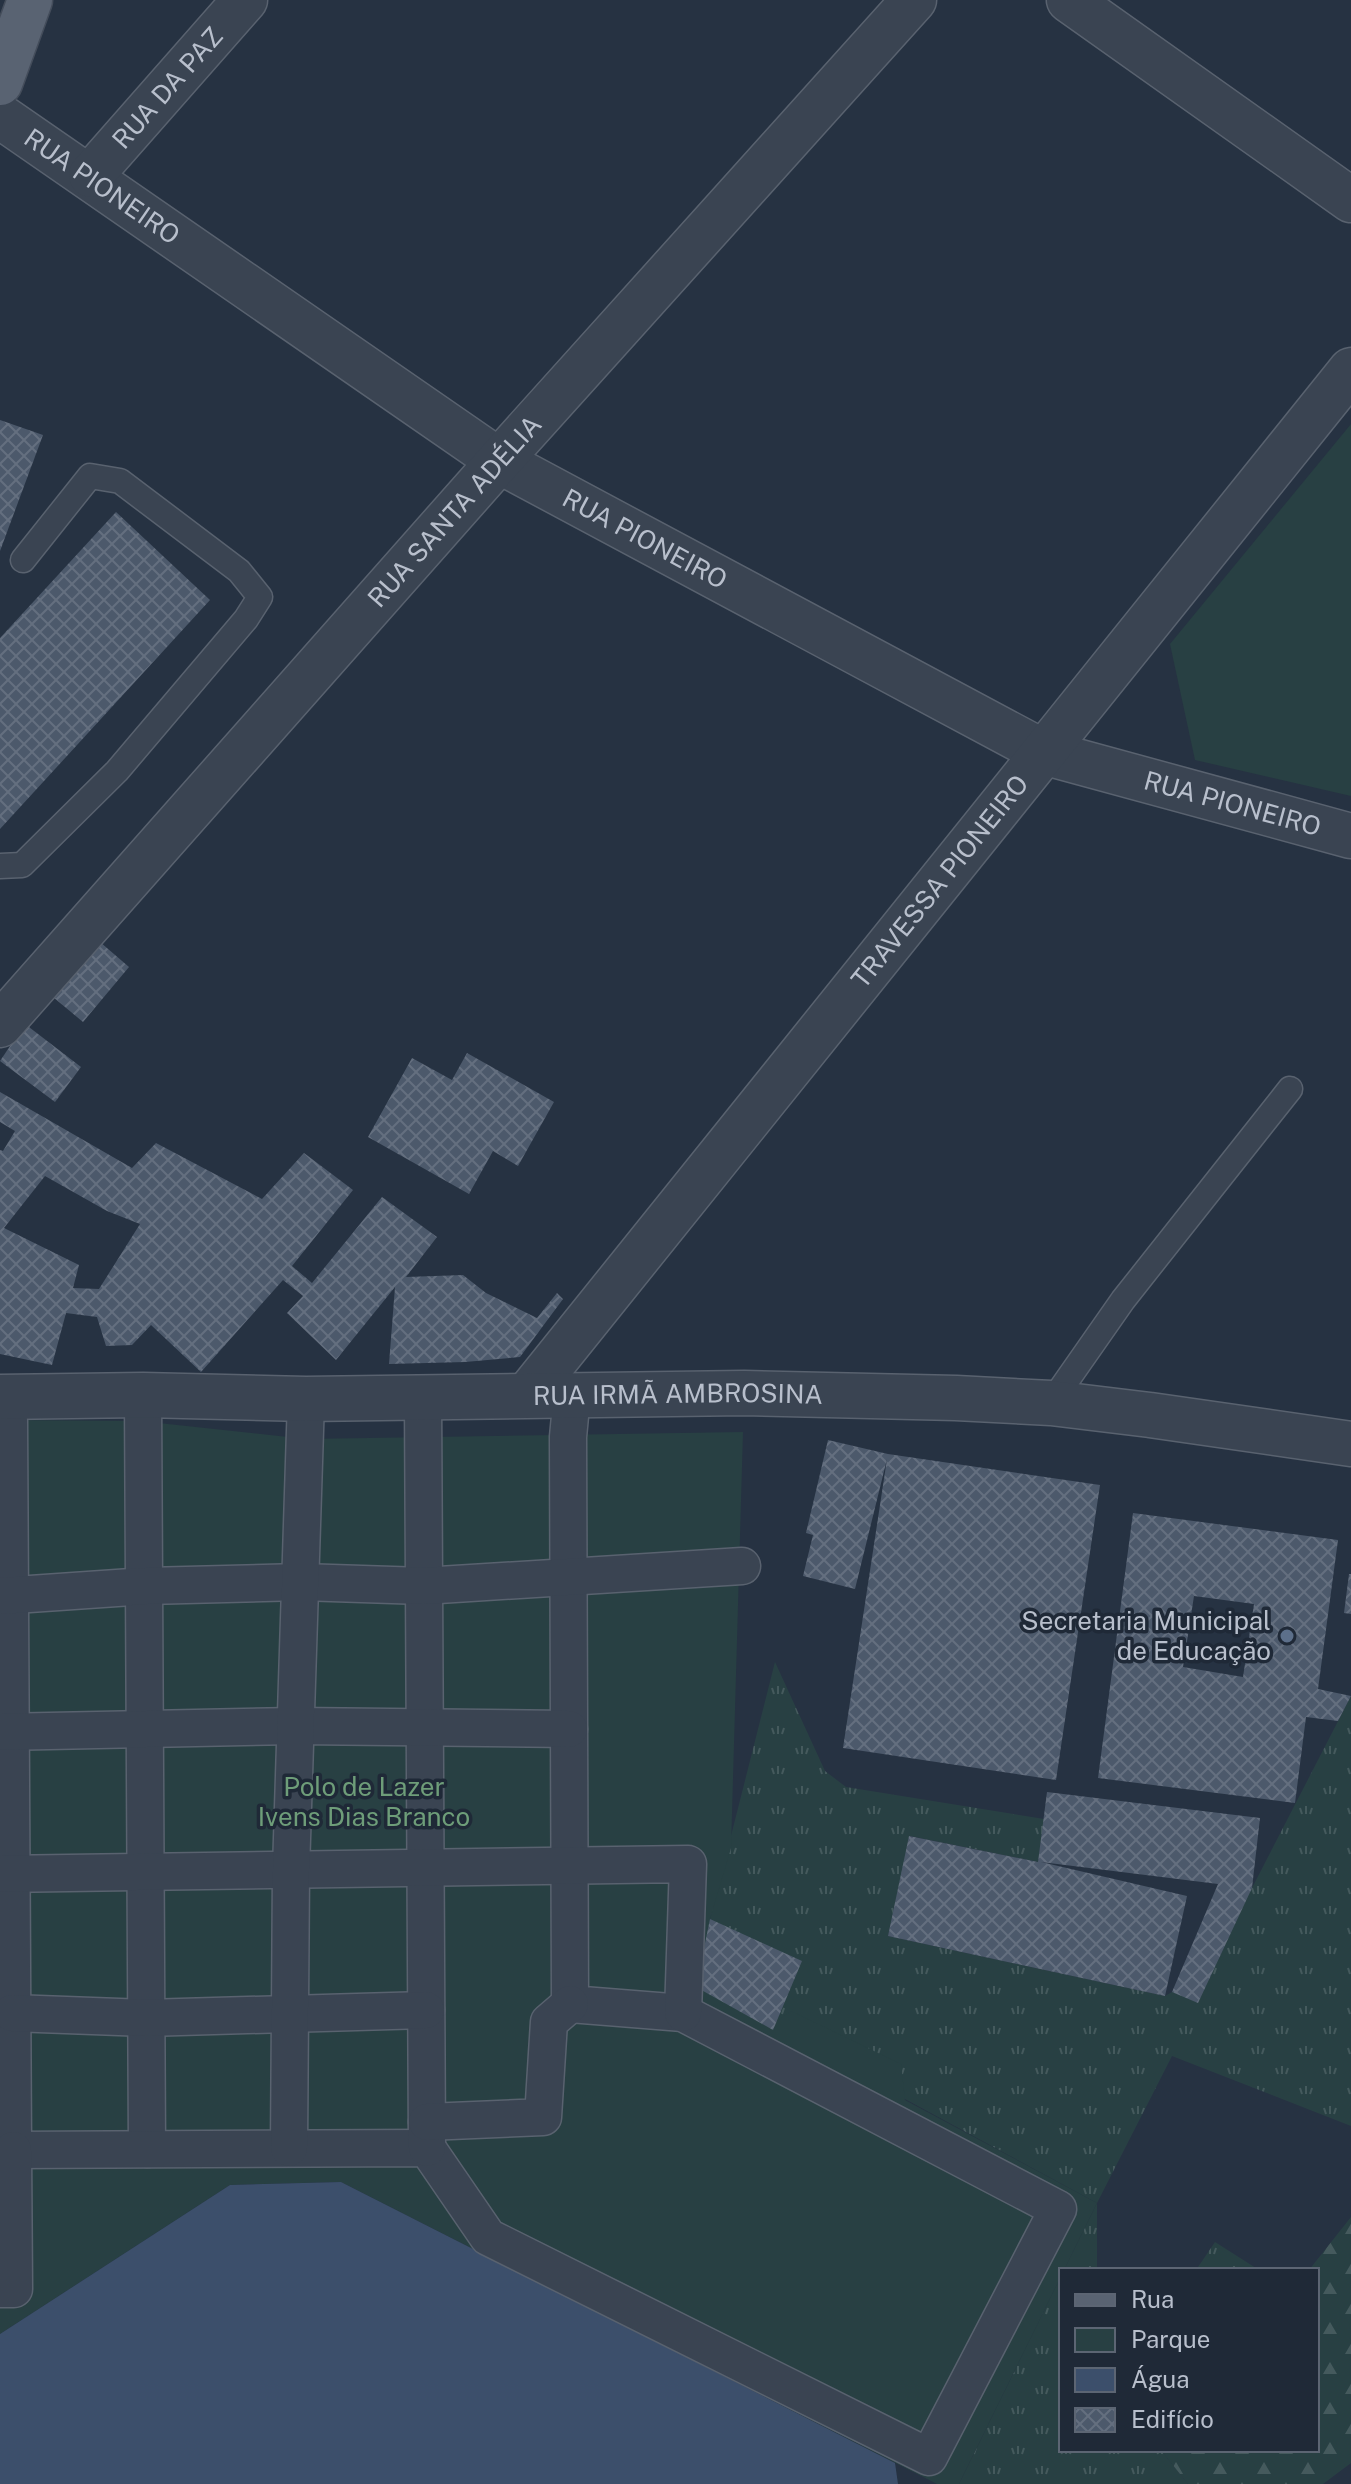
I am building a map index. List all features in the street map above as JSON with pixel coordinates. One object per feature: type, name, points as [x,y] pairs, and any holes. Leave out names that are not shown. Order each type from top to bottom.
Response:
[{"type":"main road","points":[[0,83],[30,0]]},
{"type":"street","name":"RUA DA PAZ","points":[[91,175],[245,0]]},
{"type":"street","name":"RUA SANTA ADÉLIA","points":[[0,1025],[499,461],[914,0]]},
{"type":"street","points":[[1069,0],[1351,200]]},
{"type":"street","name":"RUA PIONEIRO","points":[[0,116],[91,175],[499,461],[1043,752],[1351,836]]},
{"type":"street","name":"TRAVESSA PIONEIRO","points":[[529,1393],[1351,370]]},
{"type":"street","name":"RUA IRMÃ AMBROSINA","points":[[3,1397],[143,1395],[306,1399],[529,1393],[744,1393],[1051,1403],[1351,1444]]},
{"type":"street","points":[[143,1395],[147,2149]]},
{"type":"street","points":[[570,2004],[568,1437],[572,1395]]},
{"type":"street","points":[[0,2289],[14,2289],[7,2195],[13,2150],[5,1733],[5,1541],[9,1421],[3,1397]]},
{"type":"street","points":[[13,2150],[289,2148],[427,2135],[543,2117],[549,2022],[570,2004],[683,2013],[1058,2209],[929,2457],[488,2237],[427,2135],[423,1397]]},
{"type":"street","points":[[289,2148],[291,1870],[306,1399]]},
{"type":"street","points":[[5,1596],[146,1586],[301,1582],[423,1586],[742,1566]]},
{"type":"street","points":[[5,1733],[296,1726],[569,1729]]},
{"type":"street","points":[[6,1874],[688,1864],[683,2013]]},
{"type":"street","points":[[12,2013],[146,2018],[426,2010]]},
{"type":"lane","points":[[0,866],[22,865],[117,771],[246,619],[260,597],[239,571],[120,481],[90,476],[23,560]]},
{"type":"lane","points":[[1051,1403],[1123,1300],[1290,1089]]},
{"type":"green space","points":[[1351,424],[1351,796],[1195,760],[1170,644]]},
{"type":"green space","name":"Polo de Lazer Ivens Dias Branco","points":[[0,1420],[140,1421],[306,1439],[743,1432],[731,1848],[710,1919],[802,1961],[777,2021],[791,2011],[901,2064],[905,2100],[1097,2203],[1065,2268],[1059,2268],[1059,2280],[959,2484],[937,2484],[341,2182],[230,2185],[0,2334]]},
{"type":"green space","points":[[775,1662],[825,1771],[846,1787],[1044,1819],[1038,1862],[910,1836],[888,1936],[1165,1996],[1172,1992],[1252,1888],[1351,1696],[1351,2126],[1172,2056],[1097,2203],[905,2099],[776,2023],[710,1919]]},
{"type":"green space","points":[[1097,2203],[1097,2268],[1065,2268]]},
{"type":"green space","points":[[1351,2217],[1351,2463],[1323,2484],[1188,2484],[1166,2452],[1319,2452],[1319,2268],[1311,2268]]},
{"type":"green space","points":[[1215,2242],[1256,2268],[1197,2268]]},
{"type":"green space","points":[[1059,2280],[1059,2452],[1166,2452],[1188,2484],[959,2484]]},
{"type":"water","points":[[341,2182],[895,2463],[898,2484],[0,2484],[0,2334],[230,2185]]},
{"type":"building","points":[[0,420],[43,435],[0,551]]},
{"type":"building","points":[[116,512],[210,600],[0,829],[0,638]]},
{"type":"building","points":[[100,942],[129,967],[83,1022],[53,997]]},
{"type":"building","points":[[25,1024],[81,1067],[55,1102],[0,1061]]},
{"type":"building","points":[[467,1053],[554,1102],[518,1166],[493,1151],[469,1194],[368,1137],[412,1058],[452,1080]]},
{"type":"building","points":[[0,1092],[132,1168],[156,1143],[262,1199],[304,1153],[353,1190],[292,1266],[312,1283],[382,1197],[437,1237],[406,1277],[463,1275],[486,1293],[537,1318],[557,1293],[563,1299],[520,1357],[389,1364],[395,1287],[336,1360],[287,1313],[303,1296],[283,1280],[201,1372],[151,1325],[132,1345],[106,1346],[97,1317],[66,1313],[52,1365],[0,1354],[0,1150],[3,1151],[15,1131],[0,1122]],"holes":[[[45,1176],[107,1211],[140,1224],[99,1289],[73,1288],[79,1265],[4,1228]]]},
{"type":"building","points":[[828,1440],[888,1454],[1100,1485],[1056,1780],[843,1748],[887,1459],[855,1589],[803,1576],[813,1535],[806,1533]]},
{"type":"building","name":"Secretaria Municipal de Educação","points":[[1133,1513],[1338,1540],[1318,1689],[1351,1696],[1338,1721],[1306,1717],[1295,1803],[1098,1778]],"holes":[[[1194,1596],[1254,1604],[1243,1677],[1183,1667]]]},
{"type":"building","points":[[1351,1574],[1351,1614],[1344,1613]]},
{"type":"building","points":[[1047,1792],[1260,1818],[1252,1888],[1198,2003],[1172,1992],[1218,1884],[1041,1862],[1187,1896],[1165,1996],[888,1936],[909,1836],[1038,1862]]},
{"type":"building","points":[[710,1919],[802,1961],[773,2030],[696,1987]]},
{"type":"place","name":"Secretaria Municipal de Educação","points":[[1287,1636]]}]
